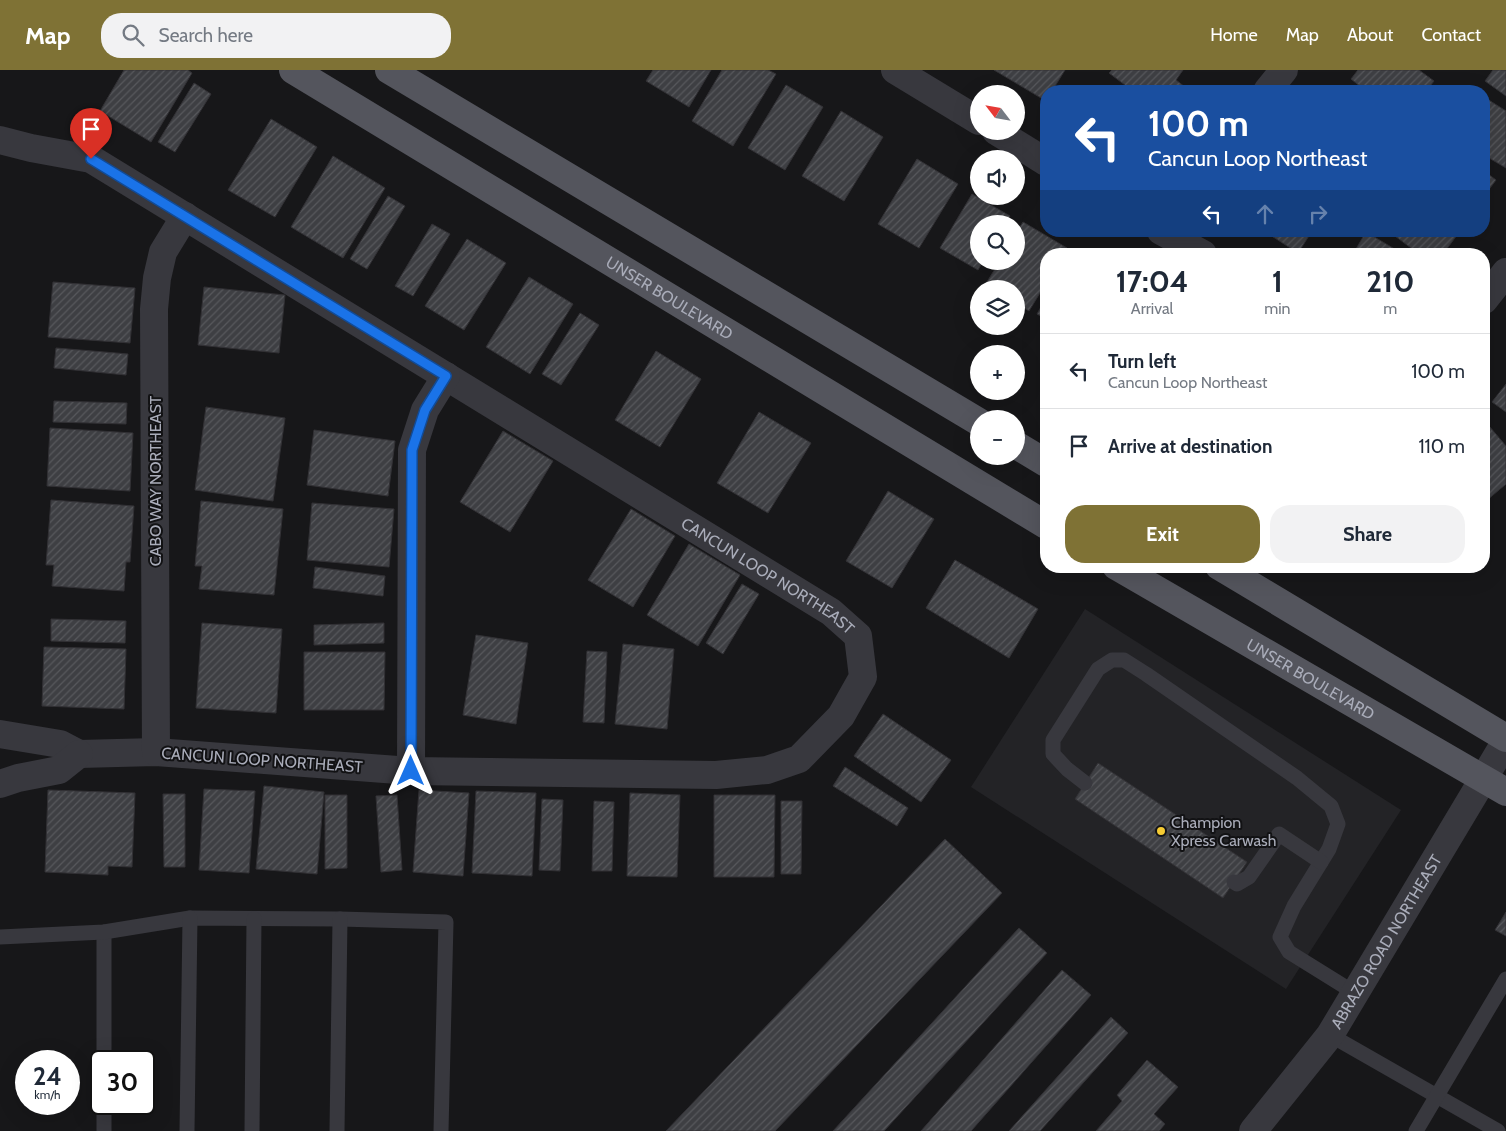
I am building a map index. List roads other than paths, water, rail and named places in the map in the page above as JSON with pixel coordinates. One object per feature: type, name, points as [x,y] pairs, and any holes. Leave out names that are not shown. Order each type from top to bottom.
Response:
[{"type":"main road","name":"UNSER BOULEVARD","points":[[293,70],[1040,521]]},
{"type":"main road","points":[[389,70],[970,417]]},
{"type":"main road","points":[[1025,450],[1040,459]]},
{"type":"main road","name":"UNSER BOULEVARD","points":[[1128,573],[1495,786]]},
{"type":"main road","points":[[1231,573],[1506,740]]},
{"type":"street","points":[[1272,85],[1284,70]]},
{"type":"street","points":[[907,73],[970,115]]},
{"type":"street","name":"CANCUN LOOP NORTHEAST","points":[[0,140],[91,159],[831,612],[858,636],[863,677],[841,716],[799,758],[767,770],[716,776],[411,771],[156,752],[79,754],[60,744],[0,734]]},
{"type":"street","points":[[1011,140],[1040,158]]},
{"type":"street","name":"CABO WAY NORTHEAST","points":[[156,752],[154,308],[157,278],[164,252],[185,216]]},
{"type":"street","points":[[1174,237],[1193,248]]},
{"type":"street","points":[[1490,292],[1506,272]]},
{"type":"street","points":[[411,771],[412,450],[425,410],[446,376]]},
{"type":"street","name":"ABRAZO ROAD NORTHEAST","points":[[1253,1131],[1330,1034],[1355,993],[1495,786],[1506,740]]},
{"type":"street","points":[[0,784],[18,778],[59,770],[79,754]]},
{"type":"lane","points":[[1085,783],[1053,754],[1053,740],[1098,668],[1112,660],[1124,660],[1146,674],[1297,778],[1332,806],[1338,824],[1329,849],[1294,906],[1280,937],[1289,952],[1355,993]]},
{"type":"lane","points":[[1234,882],[1237,884],[1249,877],[1279,834],[1321,862]]},
{"type":"lane","points":[[187,1131],[190,918]]},
{"type":"lane","points":[[0,937],[104,932],[190,918],[446,922],[441,1131]]},
{"type":"lane","points":[[252,1131],[254,919]]},
{"type":"lane","points":[[337,1131],[340,919]]},
{"type":"lane","points":[[104,932],[104,1050]]},
{"type":"lane","points":[[1416,1131],[1506,979]]},
{"type":"lane","points":[[1330,1034],[1498,1131]]},
{"type":"lane","points":[[104,1115],[104,1131]]},
{"type":"place","name":"Champion Xpress Carwash","points":[[1161,831]]}]
